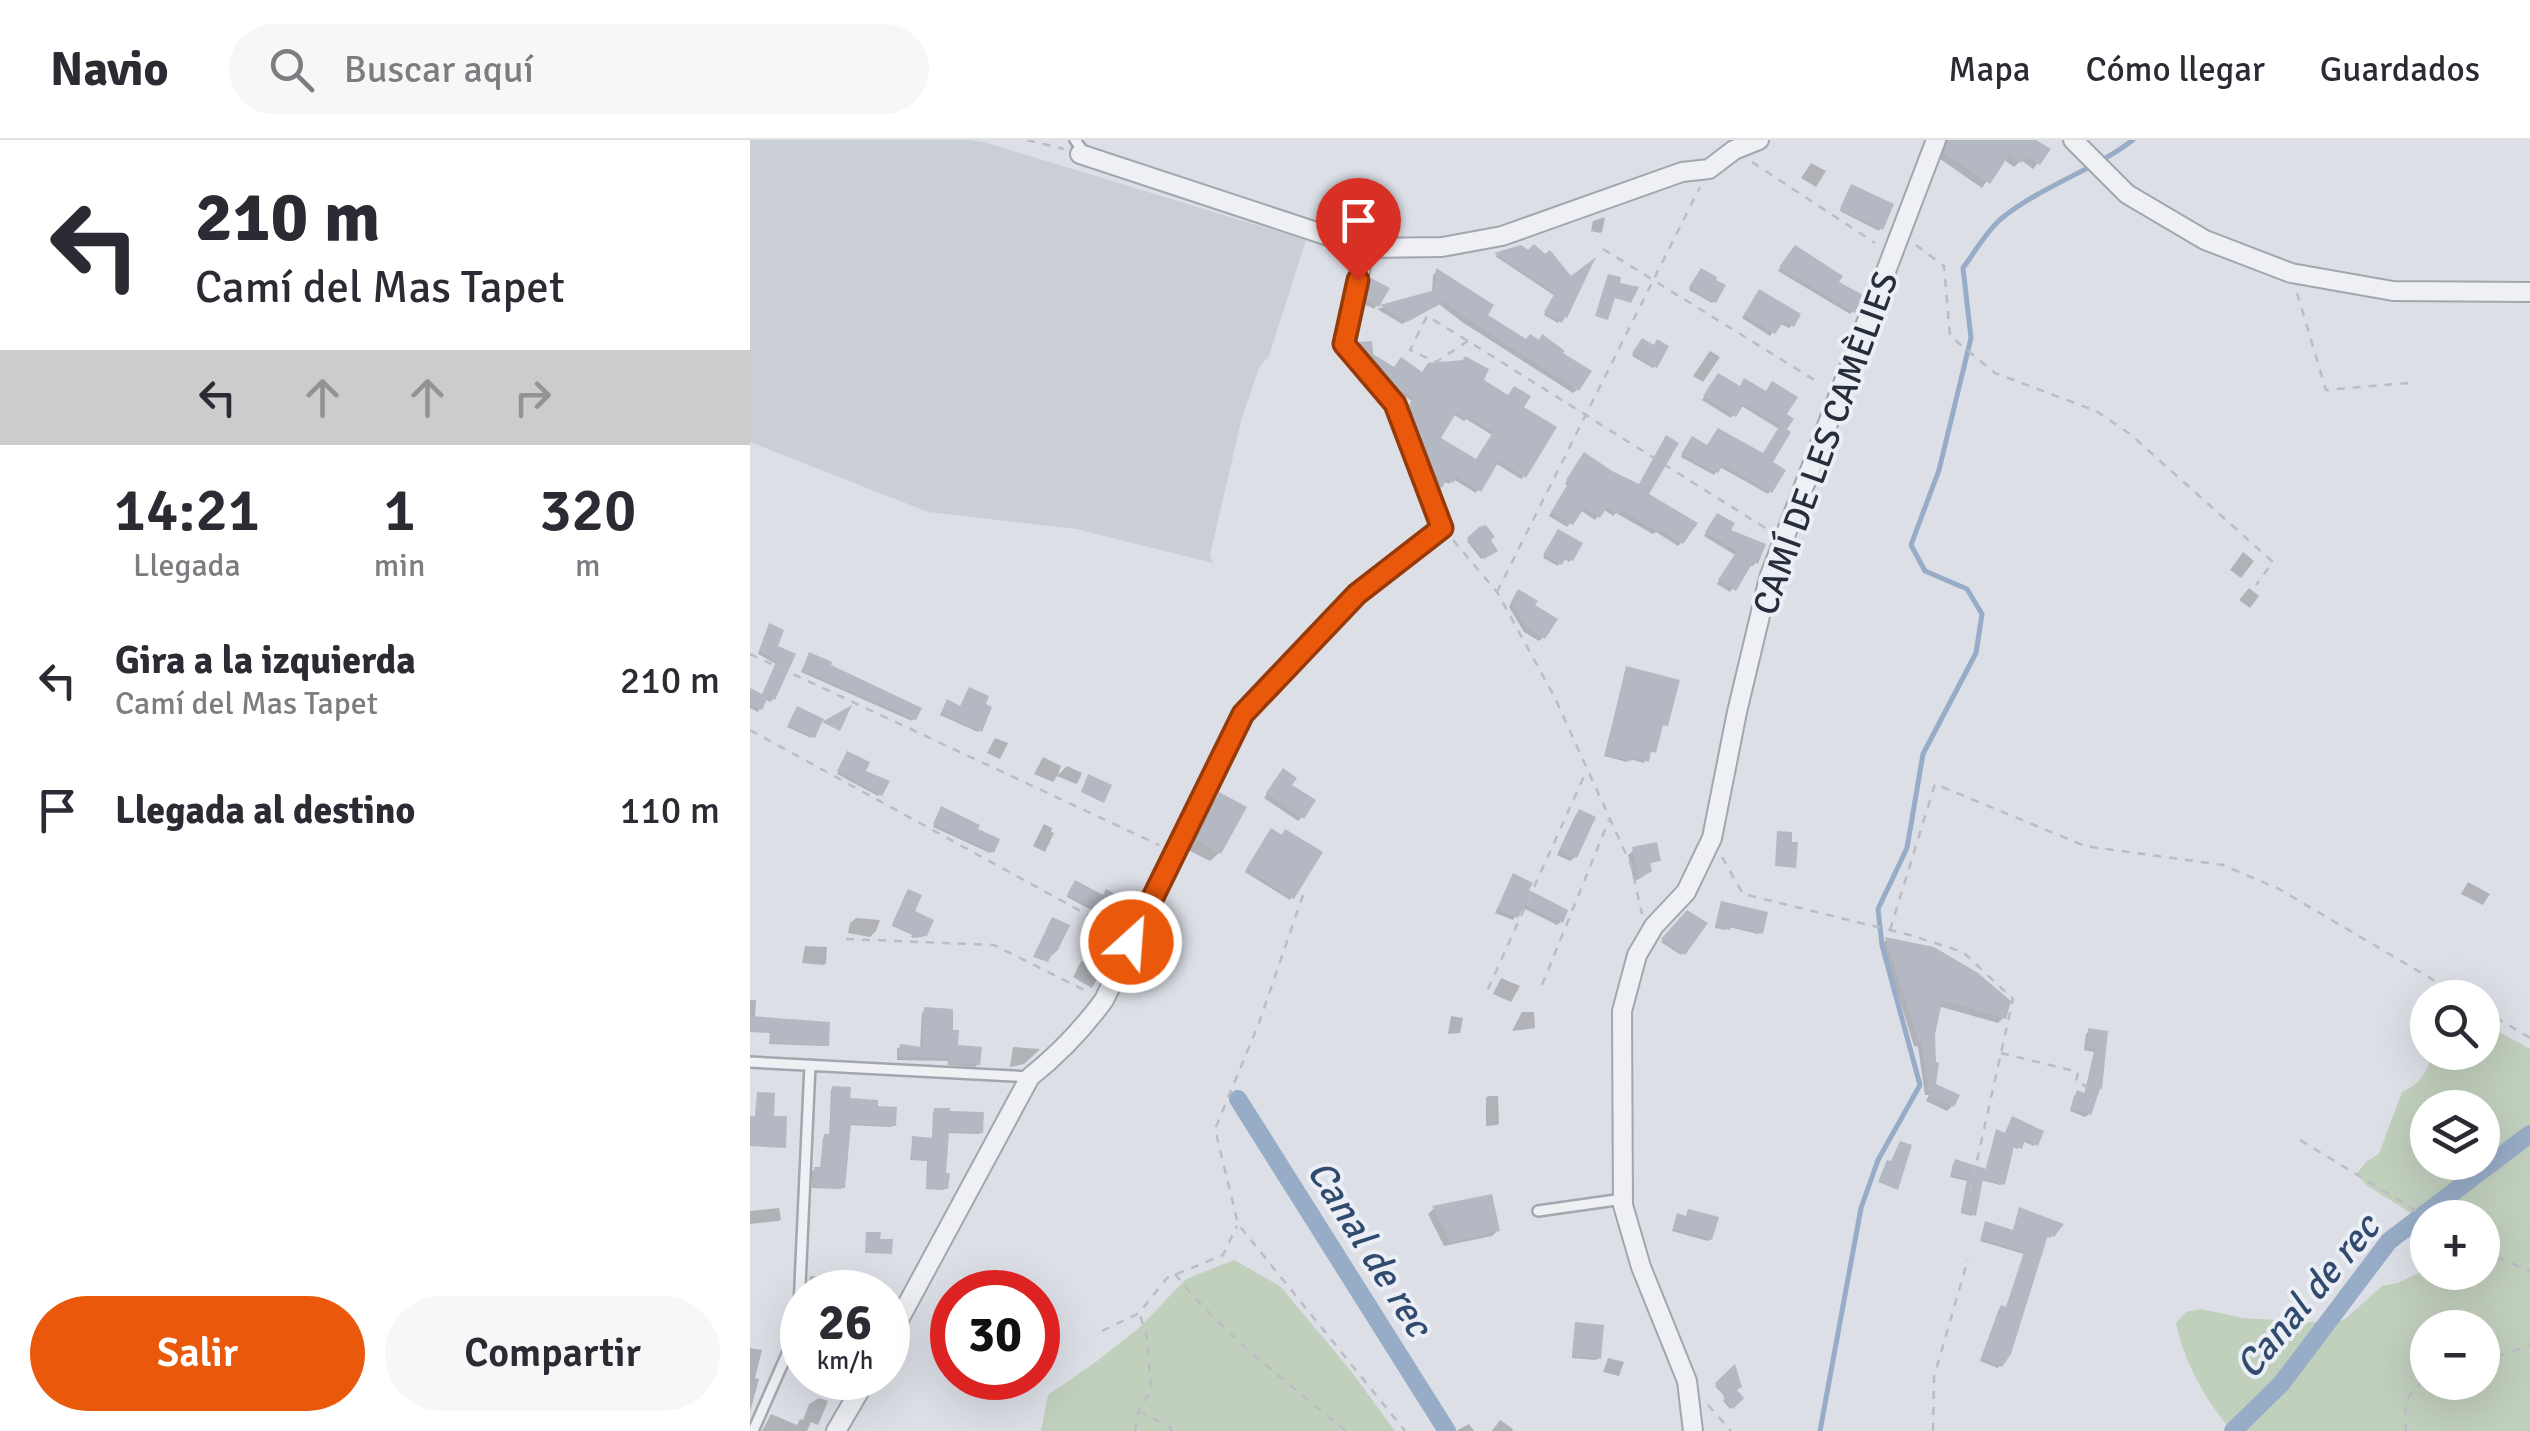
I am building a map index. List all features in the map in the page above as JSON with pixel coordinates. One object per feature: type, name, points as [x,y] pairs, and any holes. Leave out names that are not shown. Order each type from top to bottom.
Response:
[{"type":"street","points":[[1081,150],[1364,248],[1442,247],[1502,236],[1682,172],[1709,169],[1734,150],[1759,140]]},
{"type":"street","name":"CAMÍ DE LES CAMÈLIES","points":[[1693,1431],[1687,1381],[1641,1267],[1622,1205],[1622,1011],[1638,956],[1654,926],[1686,892],[1712,838],[1769,578],[1936,140]]},
{"type":"street","points":[[2077,142],[2127,194],[2205,240],[2291,273],[2393,290],[2530,292]]},
{"type":"street","points":[[910,1299],[1030,1078],[1060,1053],[1104,1000],[1243,714],[1357,594],[1442,528],[1395,404],[1344,344],[1364,248]]},
{"type":"street","points":[[836,1431],[854,1400]]},
{"type":"lane","points":[[750,1062],[1030,1078]]},
{"type":"lane","points":[[753,1431],[798,1329],[810,1065]]},
{"type":"lane","points":[[1538,1211],[1623,1199]]},
{"type":"path","points":[[1027,140],[1081,150]]},
{"type":"path","points":[[1734,150],[1893,255]]},
{"type":"path","points":[[1497,592],[1709,169]]},
{"type":"path","points":[[1901,234],[1944,266],[1950,336],[1995,374],[2096,410],[2130,434],[2274,562],[2256,585]]},
{"type":"path","points":[[1603,249],[1840,396]]},
{"type":"path","points":[[2291,273],[2326,390],[2408,383]]},
{"type":"path","points":[[1468,342],[1436,362],[1410,350],[1427,316],[1784,540]]},
{"type":"path","points":[[1442,528],[1497,592],[1554,696],[1631,865],[1648,937]]},
{"type":"path","points":[[750,654],[1174,852]]},
{"type":"path","points":[[750,730],[1131,942]]},
{"type":"path","points":[[1488,989],[1587,768]]},
{"type":"path","points":[[1890,930],[1936,784],[2085,846],[2223,865],[2279,889],[2433,980]]},
{"type":"path","points":[[1542,985],[1610,818]]},
{"type":"path","points":[[1712,838],[1743,894],[1963,952],[2013,999],[1970,1192]]},
{"type":"path","points":[[1303,895],[1259,1024],[1215,1128],[1238,1224],[1405,1431]]},
{"type":"path","points":[[846,938],[994,945],[1104,1000]]},
{"type":"path","points":[[2500,1020],[2530,1038]]},
{"type":"path","points":[[2001,1053],[2078,1072],[2076,1082],[2093,1088]]},
{"type":"path","points":[[2300,1140],[2410,1207]]},
{"type":"path","points":[[1102,1331],[1139,1313],[1167,1278],[1223,1255],[1238,1224]]},
{"type":"path","points":[[2500,1258],[2530,1271]]},
{"type":"path","points":[[1933,1431],[1934,1377],[1968,1259]]},
{"type":"path","points":[[1175,1274],[1220,1325],[1346,1431]]},
{"type":"path","points":[[1135,1431],[1138,1411],[1152,1391],[1147,1336],[1139,1313]]},
{"type":"path","points":[[2500,1355],[2530,1346]]},
{"type":"path","points":[[2406,1431],[2406,1402],[2410,1394]]},
{"type":"path","points":[[1138,1411],[1171,1431]]},
{"type":"shaded area","points":[[750,140],[987,143],[1306,240],[1269,356],[1260,366],[1242,417],[1210,555],[1213,563],[1076,529],[928,512],[750,442]]},
{"type":"green space","points":[[2500,1032],[2530,1049],[2530,1431],[2232,1431],[2205,1394],[2184,1352],[2176,1323],[2186,1312],[2201,1309],[2243,1318],[2344,1320],[2382,1286],[2410,1277],[2410,1290],[2500,1290],[2500,1200],[2410,1200],[2410,1212],[2366,1185],[2357,1173],[2379,1154],[2402,1092],[2426,1070],[2500,1070]]},
{"type":"green space","points":[[1234,1260],[1280,1286],[1395,1431],[1041,1431],[1047,1400],[1060,1400],[1060,1387],[1139,1328],[1186,1279]]},
{"type":"building","points":[[1948,140],[2036,140],[2051,149],[2040,165],[2026,156],[2021,163],[2009,155],[1990,184],[1944,153]]},
{"type":"building","points":[[1851,184],[1894,204],[1883,230],[1840,209]]},
{"type":"building","points":[[1534,244],[1545,254],[1550,250],[1571,276],[1596,257],[1562,323],[1544,312],[1555,293],[1494,253],[1521,245],[1528,250]]},
{"type":"building","points":[[1795,245],[1843,276],[1839,282],[1863,295],[1855,313],[1779,267]]},
{"type":"building","points":[[1436,268],[1494,305],[1488,315],[1526,339],[1530,334],[1539,340],[1542,334],[1592,371],[1579,391],[1444,302],[1407,322],[1380,305],[1435,290]]},
{"type":"building","points":[[1701,268],[1726,285],[1716,303],[1689,287]]},
{"type":"building","points":[[1608,274],[1621,277],[1620,283],[1639,287],[1631,303],[1615,298],[1608,320],[1595,316]]},
{"type":"building","points":[[1371,278],[1390,288],[1379,307],[1366,300]]},
{"type":"building","points":[[1759,289],[1801,314],[1794,327],[1784,321],[1775,334],[1744,315]]},
{"type":"building","points":[[1642,338],[1654,345],[1657,339],[1669,346],[1657,368],[1632,353]]},
{"type":"building","points":[[1372,341],[1373,354],[1394,367],[1401,357],[1422,372],[1428,363],[1463,360],[1465,356],[1489,369],[1484,380],[1508,395],[1514,386],[1531,396],[1524,407],[1557,427],[1526,478],[1499,461],[1481,492],[1457,477],[1453,483],[1447,479],[1441,489],[1409,405],[1413,398],[1399,389],[1359,342]],"holes":[[[1456,413],[1493,432],[1476,459],[1441,438]]]},
{"type":"building","points":[[1718,373],[1740,386],[1744,378],[1766,391],[1772,381],[1798,397],[1787,414],[1794,419],[1787,429],[1791,432],[1773,462],[1786,470],[1772,493],[1723,465],[1718,473],[1681,454],[1692,436],[1707,445],[1718,428],[1763,453],[1780,425],[1744,404],[1736,417],[1703,396]]},
{"type":"building","points":[[1666,435],[1679,443],[1649,494],[1698,523],[1683,544],[1620,510],[1618,514],[1607,507],[1600,518],[1584,508],[1573,525],[1551,512],[1584,452],[1639,484]]},
{"type":"building","points":[[1717,513],[1735,523],[1731,530],[1766,544],[1758,564],[1753,562],[1736,591],[1718,580],[1737,551],[1705,532]]},
{"type":"building","points":[[1486,525],[1495,537],[1491,540],[1498,551],[1484,559],[1467,538]]},
{"type":"building","points":[[1558,529],[1583,543],[1573,561],[1566,558],[1562,565],[1543,555]]},
{"type":"building","points":[[1518,589],[1558,619],[1545,639],[1527,628],[1511,602]]},
{"type":"building","points":[[769,623],[784,630],[778,646],[796,654],[775,700],[768,697],[762,710],[750,705],[750,688],[762,694],[776,662],[759,651]]},
{"type":"building","points":[[809,652],[922,708],[916,720],[802,670]]},
{"type":"building","points":[[1626,666],[1680,680],[1668,726],[1663,725],[1656,753],[1651,751],[1649,762],[1605,755]]},
{"type":"building","points":[[969,687],[989,696],[986,704],[992,707],[982,732],[941,713],[947,699],[960,706]]},
{"type":"building","points":[[852,705],[840,731],[822,722]]},
{"type":"building","points":[[797,706],[824,719],[815,738],[788,725]]},
{"type":"building","points":[[847,751],[870,762],[866,771],[890,781],[882,796],[837,771]]},
{"type":"building","points":[[1283,768],[1297,778],[1292,785],[1316,800],[1304,819],[1266,793]]},
{"type":"building","points":[[1088,774],[1112,785],[1104,803],[1081,792]]},
{"type":"building","points":[[1219,792],[1247,807],[1221,854],[1196,840]]},
{"type":"building","points":[[941,806],[1000,839],[994,853],[933,824]]},
{"type":"building","points":[[1579,809],[1596,817],[1577,858],[1560,850]]},
{"type":"building","points":[[1271,828],[1282,835],[1285,829],[1323,852],[1294,899],[1246,869]]},
{"type":"building","points":[[1777,831],[1792,832],[1792,842],[1798,842],[1796,868],[1775,866]]},
{"type":"building","points":[[1657,842],[1661,861],[1650,863],[1652,871],[1639,879],[1632,847]]},
{"type":"building","points":[[1513,873],[1533,883],[1529,890],[1568,910],[1563,923],[1525,905],[1518,918],[1497,909]]},
{"type":"building","points":[[1075,880],[1103,895],[1106,889],[1119,896],[1113,909],[1105,915],[1067,895]]},
{"type":"building","points":[[908,889],[922,895],[915,911],[934,920],[927,936],[911,937],[913,933],[892,924]]},
{"type":"building","points":[[1721,901],[1768,912],[1763,934],[1715,926]]},
{"type":"building","points":[[1687,910],[1708,923],[1685,955],[1661,939]]},
{"type":"building","points":[[1052,917],[1070,925],[1048,962],[1033,957]]},
{"type":"building","points":[[1885,937],[1934,947],[1978,973],[2011,1001],[2006,1019],[1942,1002],[1935,1035],[1939,1063],[1936,1084],[1960,1095],[1954,1107],[1929,1096],[1923,1042],[1919,1042]]},
{"type":"building","points":[[924,1007],[953,1009],[953,1030],[959,1030],[958,1045],[982,1047],[980,1065],[950,1063],[950,1058],[899,1057],[900,1044],[922,1047]]},
{"type":"building","points":[[750,1016],[830,1022],[829,1046],[770,1043],[771,1032],[750,1031]]},
{"type":"building","points":[[2088,1028],[2108,1031],[2102,1089],[2091,1115],[2071,1108],[2077,1090],[2085,1093],[2096,1049],[2087,1048]]},
{"type":"building","points":[[832,1086],[851,1087],[850,1098],[878,1100],[878,1106],[897,1107],[896,1126],[851,1124],[845,1188],[813,1187],[814,1167],[821,1167],[824,1134],[830,1134]]},
{"type":"building","points":[[757,1092],[775,1093],[774,1116],[787,1116],[786,1148],[750,1146],[750,1116],[755,1116]]},
{"type":"building","points":[[934,1108],[984,1112],[983,1133],[949,1132],[948,1189],[927,1188],[928,1160],[911,1159],[912,1136],[933,1138]]},
{"type":"building","points":[[2012,1116],[2044,1131],[2038,1146],[2025,1140],[2022,1149],[2014,1146],[2005,1185],[1983,1179],[1976,1216],[1961,1211],[1967,1179],[1951,1175],[1955,1159],[1986,1169],[1996,1129],[2005,1133]]},
{"type":"building","points":[[1900,1141],[1912,1145],[1898,1190],[1878,1182]]},
{"type":"building","points":[[1492,1194],[1500,1231],[1450,1242],[1432,1206]]},
{"type":"building","points":[[2019,1207],[2064,1224],[2054,1237],[2048,1235],[2011,1354],[2002,1367],[1981,1359],[2001,1305],[2006,1307],[2024,1252],[1981,1239],[1985,1221],[2013,1230]]},
{"type":"building","points":[[1688,1209],[1719,1217],[1712,1240],[1673,1229],[1677,1213],[1686,1216]]},
{"type":"building","points":[[866,1232],[881,1232],[880,1239],[893,1239],[892,1254],[865,1253]]},
{"type":"building","points":[[1575,1322],[1604,1325],[1601,1359],[1572,1356]]},
{"type":"building","points":[[1735,1364],[1742,1387],[1737,1390],[1744,1398],[1733,1409],[1715,1383]]},
{"type":"waterway","points":[[1820,1431],[1861,1208],[1878,1160],[1920,1085],[1882,945],[1878,909],[1907,848],[1923,754],[1976,653],[1982,614],[1967,589],[1925,571],[1911,545],[1939,470],[1971,338],[1963,268],[2002,218],[2133,140]]},
{"type":"waterway","name":"Canal de rec","points":[[1238,1099],[1447,1431]]},
{"type":"waterway","name":"Canal de rec","points":[[2233,1431],[2281,1384],[2389,1241],[2530,1134]]},
{"type":"route","points":[[1131,942],[1243,714],[1357,594],[1442,528],[1395,404],[1344,344],[1358,280]]}]
